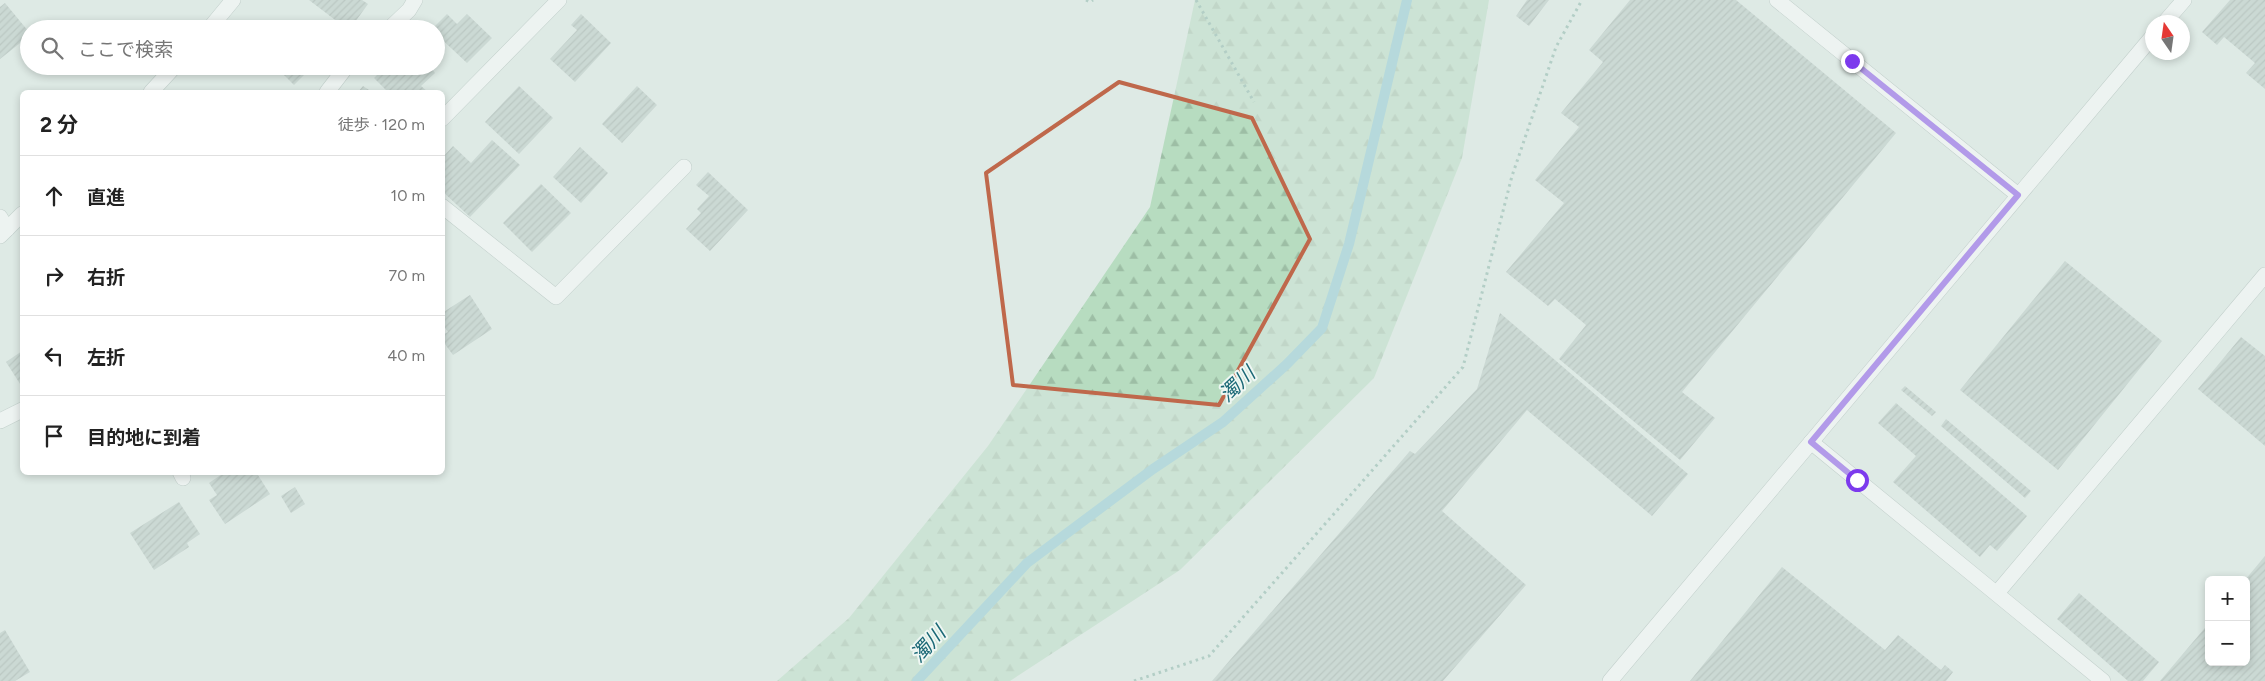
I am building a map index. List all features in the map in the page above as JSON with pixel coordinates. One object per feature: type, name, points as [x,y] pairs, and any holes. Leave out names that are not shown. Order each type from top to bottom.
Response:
[{"type":"street","points":[[216,20],[233,0]]},
{"type":"street","points":[[398,20],[409,10],[415,0]]},
{"type":"street","points":[[445,116],[559,0]]},
{"type":"street","points":[[1777,0],[2018,195]]},
{"type":"street","points":[[2171,15],[2184,0]]},
{"type":"street","points":[[1610,681],[2145,45]]},
{"type":"street","points":[[153,90],[167,75]]},
{"type":"street","points":[[329,90],[340,75]]},
{"type":"street","points":[[445,208],[556,297],[684,167]]},
{"type":"street","points":[[2,227],[20,215]]},
{"type":"street","points":[[1997,593],[2265,275]]},
{"type":"street","points":[[0,420],[20,411]]},
{"type":"street","points":[[1811,442],[2103,681]]},
{"type":"path","points":[[1086,0],[1090,2],[1093,0]]},
{"type":"path","points":[[1196,0],[1254,102]]},
{"type":"path","points":[[1134,681],[1209,656],[1463,368],[1512,176],[1556,47],[1582,0]]},
{"type":"highlighted area","points":[[1119,82],[1252,118],[1310,239],[1219,405],[1013,385],[986,173]]},
{"type":"green space","points":[[1195,0],[1489,0],[1462,158],[1374,378],[1180,570],[1010,681],[777,681],[849,618],[988,446],[1150,207]]},
{"type":"building","points":[[309,0],[362,0],[368,4],[356,20],[335,20]]},
{"type":"building","points":[[1527,0],[1549,0],[1529,26],[1516,16]]},
{"type":"building","points":[[1630,0],[1736,0],[1896,133],[1682,392],[1715,418],[1680,460],[1559,359],[1586,325],[1555,299],[1548,306],[1506,272],[1564,203],[1535,180],[1579,127],[1561,113],[1603,62],[1589,50]]},
{"type":"building","points":[[2230,0],[2265,0],[2265,89],[2246,73],[2255,63],[2224,37],[2217,45],[2202,32]]},
{"type":"building","points":[[5,3],[20,21],[20,43],[0,59],[0,7]]},
{"type":"building","points":[[447,14],[457,24],[467,14],[492,38],[467,63],[445,42],[445,20],[441,20]]},
{"type":"building","points":[[581,14],[611,43],[575,82],[550,59],[577,30],[571,25]]},
{"type":"building","points":[[284,75],[304,75],[294,85]]},
{"type":"building","points":[[377,75],[433,75],[421,86],[426,90],[386,90],[374,78]]},
{"type":"building","points":[[363,86],[369,90],[360,90]]},
{"type":"building","points":[[519,86],[553,118],[519,154],[485,122]]},
{"type":"building","points":[[637,86],[657,105],[622,143],[602,124]]},
{"type":"building","points":[[492,140],[520,165],[470,217],[445,194],[445,155],[453,146],[471,163]]},
{"type":"building","points":[[580,147],[608,173],[581,203],[553,177]]},
{"type":"building","points":[[708,172],[748,210],[710,251],[686,229],[701,213],[697,209],[709,196],[696,185]]},
{"type":"building","points":[[541,184],[571,213],[532,252],[503,223]]},
{"type":"building","points":[[2065,261],[2162,341],[2058,470],[1960,390]]},
{"type":"building","points":[[470,295],[492,329],[453,355],[445,344],[445,334],[448,332],[445,328],[445,311]]},
{"type":"building","points":[[1500,313],[1688,474],[1652,516],[1527,410],[1442,511],[1526,585],[1443,681],[1212,681],[1410,451],[1415,454],[1477,389]]},
{"type":"building","points":[[2241,337],[2265,356],[2265,446],[2198,389]]},
{"type":"building","points":[[20,352],[20,384],[6,362]]},
{"type":"building","points":[[1905,386],[1936,412],[1932,416],[1901,390]]},
{"type":"building","points":[[1896,403],[2027,516],[1997,551],[1990,545],[1980,557],[1893,482],[1916,456],[1878,423]]},
{"type":"building","points":[[1946,419],[2031,491],[2025,498],[1941,426]]},
{"type":"building","points":[[221,475],[258,475],[270,494],[225,524],[209,500],[217,495],[209,483]]},
{"type":"building","points":[[295,487],[305,504],[291,513],[281,496]]},
{"type":"building","points":[[179,502],[200,534],[187,543],[189,547],[154,570],[130,533]]},
{"type":"building","points":[[2265,556],[2265,681],[2160,681],[2205,628],[2205,666],[2250,666],[2250,576],[2248,576]]},
{"type":"building","points":[[1782,567],[1885,650],[1898,635],[1941,670],[1945,665],[1953,672],[1946,681],[1690,681]]},
{"type":"building","points":[[2079,593],[2159,662],[2143,681],[2128,681],[2057,619]]},
{"type":"building","points":[[5,630],[30,672],[15,681],[0,681],[0,633]]},
{"type":"waterway","name":"濁川","points":[[917,681],[1027,563],[1153,469],[1223,422],[1287,364],[1322,328],[1349,244],[1407,0]]},
{"type":"route","points":[[1852,61],[2018,195],[1811,442],[1857,480]]}]
